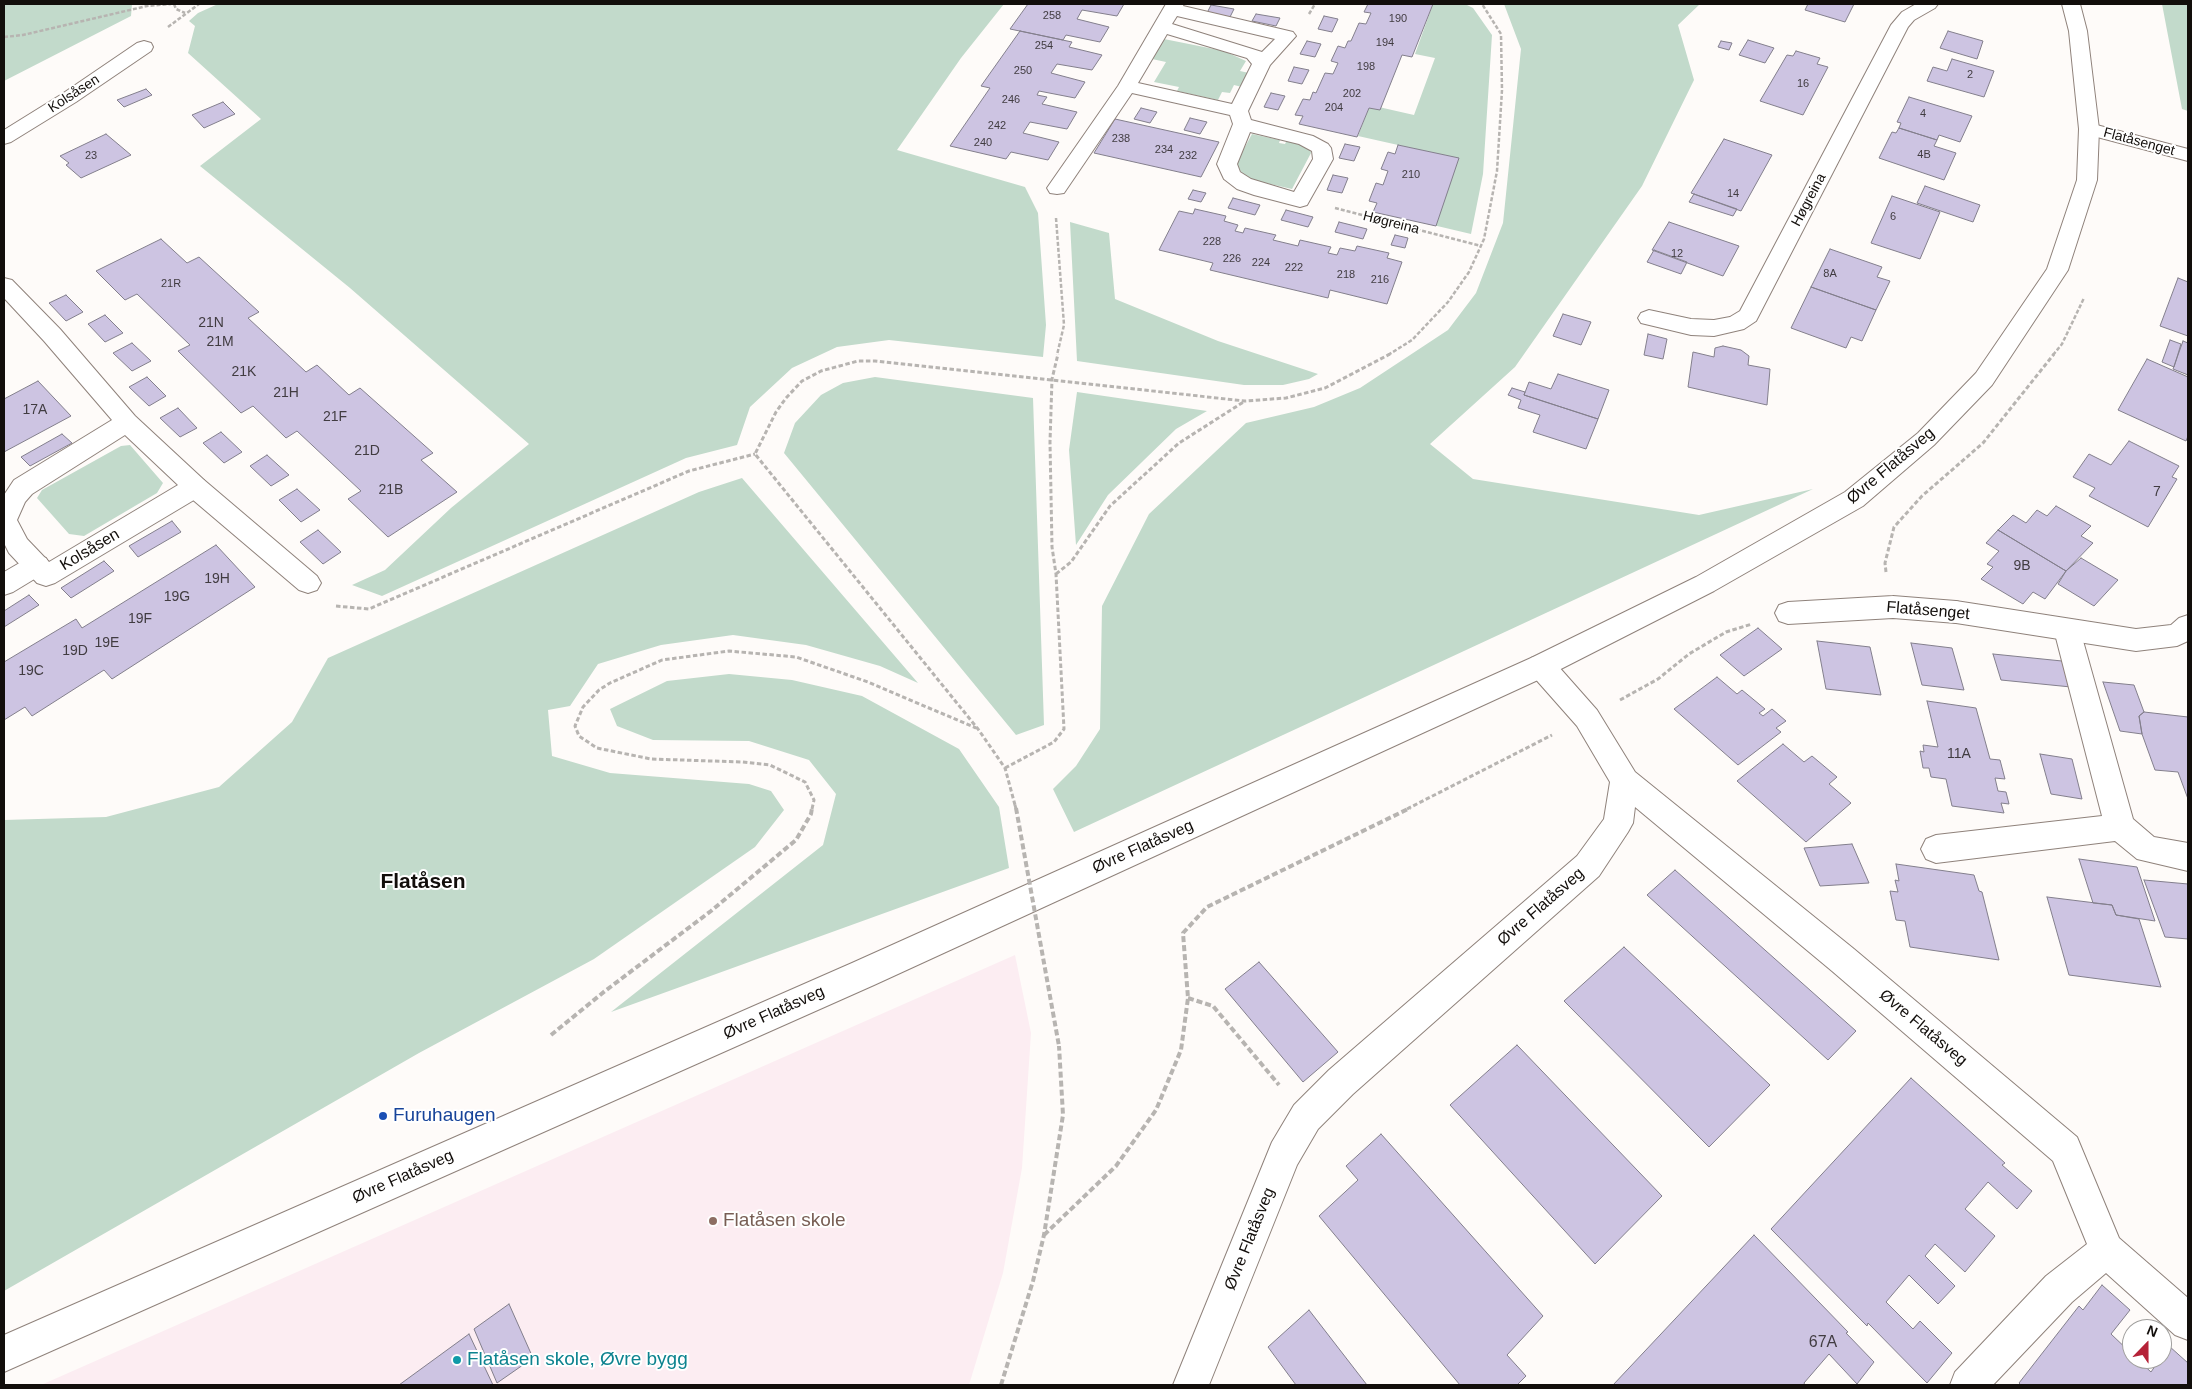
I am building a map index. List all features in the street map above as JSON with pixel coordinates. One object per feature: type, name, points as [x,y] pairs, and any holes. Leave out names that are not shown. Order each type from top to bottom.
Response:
[{"type":"street","name":"Høgreina","points":[[1649,318],[1691,327],[1714,328],[1736,324],[1748,316],[1900,25],[1908,16],[1929,4]]},
{"type":"street","points":[[2071,4],[2078,31],[2089,129]]},
{"type":"street","points":[[1057,188],[1127,86],[1173,6],[1287,36],[1262,63],[1241,117],[1227,164],[1231,175],[1244,184],[1300,200],[1323,159],[1321,148],[1306,140],[1241,117],[1127,86]]},
{"type":"street","points":[[1162,27],[1254,54],[1262,63]]},
{"type":"street","name":"Kolsåsen","points":[[4,138],[69,98],[144,47]]},
{"type":"street","name":"Flatåsenget","points":[[2089,129],[2188,155]]},
{"type":"street","name":"Øvre Flatåsveg","points":[[4,1354],[863,974],[1541,666],[1705,584],[1854,500],[1926,439],[1984,379],[2057,270],[2087,180],[2089,129]]},
{"type":"street","points":[[4,285],[52,335],[127,422],[195,487],[308,583]]},
{"type":"street","name":"Kolsåsen","points":[[127,422],[23,487],[15,497],[4,520],[18,546],[46,576],[195,487]]},
{"type":"street","points":[[4,585],[37,565]]},
{"type":"street","name":"Flatåsenget","points":[[1788,612],[1893,607],[1956,612],[2136,640],[2184,634]]},
{"type":"street","points":[[2068,630],[2120,827],[2147,849],[2188,857]]},
{"type":"street","name":"Øvre Flatåsveg","points":[[1541,666],[1587,718],[1626,781],[1844,960],[2065,1149],[2107,1250],[2188,1322]]},
{"type":"street","name":"Øvre Flatåsveg","points":[[1191,1385],[1284,1154],[1306,1118],[1341,1082],[1588,866],[1618,823],[1626,781]]},
{"type":"street","points":[[1936,849],[2120,827]]},
{"type":"street","points":[[1968,1385],[2059,1290],[2107,1250]]},
{"type":"path","points":[[4,36],[23,35],[147,6],[172,4],[176,9],[185,13]]},
{"type":"path","points":[[144,47],[185,13],[199,4]]},
{"type":"path","points":[[755,454],[762,436],[786,398],[802,381],[839,364],[858,361],[876,361],[1052,379],[1246,401],[1286,398],[1325,388],[1380,360],[1412,340],[1448,302],[1469,272],[1484,239],[1497,171],[1502,90],[1501,34],[1482,4]]},
{"type":"path","points":[[1006,768],[1054,742],[1064,729],[1056,574],[1052,547],[1050,442],[1052,379],[1064,325],[1055,230],[1057,188]]},
{"type":"path","name":"Høgreina","points":[[1300,200],[1481,246]]},
{"type":"path","points":[[1056,574],[1071,562],[1110,506],[1172,449],[1246,401]]},
{"type":"path","points":[[308,583],[338,607],[369,609],[689,472],[755,454]]},
{"type":"path","points":[[755,454],[978,729],[1006,768],[1015,804],[1059,1046],[1062,1115],[1044,1235],[1033,1282],[1001,1385]]},
{"type":"path","points":[[1044,1235],[1116,1166],[1156,1110],[1181,1050],[1188,998],[1184,933],[1207,907],[1349,839],[1587,718],[1658,680],[1689,654],[1726,632],[1788,612]]},
{"type":"path","points":[[551,1035],[605,991],[711,911],[796,840],[811,814],[814,800],[805,782],[770,765],[742,762],[651,759],[597,748],[580,736],[575,726],[583,707],[599,690],[610,683],[662,660],[729,651],[796,657],[868,682],[978,729]]},
{"type":"path","points":[[1188,998],[1213,1006],[1306,1118]]},
{"type":"shaded area","name":"Flatåsen skole","points":[[1015,955],[1031,1033],[1022,1168],[1003,1273],[969,1385],[41,1385]]},
{"type":"green space","points":[[4,4],[132,4],[131,16],[4,81]]},
{"type":"green space","points":[[218,4],[1004,4],[961,58],[897,150],[1025,187],[1038,213],[1046,325],[1043,357],[889,340],[837,347],[792,368],[750,407],[737,445],[686,458],[382,596],[352,585],[385,570],[451,508],[529,444],[350,288],[200,166],[261,119],[188,53],[195,26],[189,21],[198,13]]},
{"type":"green space","points":[[1433,4],[1465,4],[1473,8],[1492,35],[1483,174],[1471,234],[1433,225],[1456,158],[1358,136],[1370,105],[1414,115],[1435,58],[1415,54]]},
{"type":"green space","points":[[1504,4],[1700,4],[1678,25],[1694,80],[1642,186],[1515,367],[1430,444],[1473,479],[1699,515],[1813,489],[1074,832],[1053,789],[1076,766],[1100,729],[1102,606],[1149,514],[1246,423],[1314,407],[1360,388],[1448,330],[1476,293],[1503,223],[1521,49]]},
{"type":"green space","points":[[2162,4],[2188,4],[2188,111],[2182,109]]},
{"type":"green space","points":[[1164,39],[1224,51],[1246,61],[1240,71],[1249,73],[1242,87],[1234,85],[1230,93],[1222,92],[1218,100],[1177,91],[1179,87],[1154,82],[1166,62],[1152,59]]},
{"type":"green space","points":[[1252,134],[1280,140],[1279,143],[1285,144],[1287,140],[1299,143],[1310,149],[1311,153],[1292,189],[1248,179],[1235,165]]},
{"type":"green space","points":[[1070,222],[1109,233],[1115,299],[1218,341],[1318,374],[1309,379],[1283,385],[1244,385],[1077,361]]},
{"type":"green space","points":[[875,377],[1033,398],[1044,725],[1016,735],[784,453],[795,423],[821,395],[843,383]]},
{"type":"green space","points":[[1077,392],[1207,411],[1176,429],[1108,495],[1076,545],[1069,450]]},
{"type":"green space","points":[[130,445],[163,483],[157,493],[84,536],[69,534],[37,498],[42,490],[121,446]]},
{"type":"green space","points":[[742,478],[918,683],[880,666],[806,645],[733,635],[661,645],[598,664],[570,706],[548,710],[552,756],[610,773],[749,784],[771,791],[784,810],[755,847],[594,959],[419,1053],[4,1291],[4,820],[106,817],[219,787],[292,722],[328,658],[699,492]]},
{"type":"green space","points":[[729,674],[792,680],[862,696],[959,749],[999,807],[1009,868],[611,1012],[823,845],[836,794],[809,760],[749,741],[653,740],[617,726],[610,709],[667,681]]},
{"type":"building","points":[[1028,4],[1124,4],[1117,16],[1082,10],[1077,19],[1109,27],[1100,42],[1066,35],[1063,40],[1010,29]]},
{"type":"building","points":[[1368,4],[1433,4],[1412,57],[1402,55],[1380,110],[1369,108],[1357,137],[1299,124],[1303,116],[1295,115],[1303,99],[1310,100],[1313,92],[1316,93],[1325,73],[1333,74],[1338,63],[1331,61],[1338,46],[1345,48],[1348,41],[1351,41],[1359,23],[1366,24],[1371,13],[1364,12]]},
{"type":"building","points":[[1808,4],[1854,4],[1845,22],[1805,10]]},
{"type":"building","points":[[1211,5],[1234,9],[1230,17],[1207,13]]},
{"type":"building","points":[[1256,14],[1280,18],[1276,26],[1252,21]]},
{"type":"building","points":[[1324,16],[1338,19],[1332,32],[1318,29]]},
{"type":"building","points":[[1020,31],[1072,42],[1069,47],[1102,55],[1092,70],[1057,64],[1051,73],[1085,82],[1075,98],[1039,91],[1037,95],[1047,97],[1042,104],[1077,112],[1067,129],[1030,122],[1023,133],[1059,142],[1048,160],[1011,152],[1006,159],[950,146],[990,88],[981,86]]},
{"type":"building","points":[[1948,31],[1983,41],[1977,59],[1940,48]]},
{"type":"building","points":[[1748,40],[1774,48],[1765,63],[1739,55]]},
{"type":"building","points":[[1307,41],[1321,44],[1315,57],[1300,54]]},
{"type":"building","points":[[1721,41],[1732,43],[1729,50],[1718,47]]},
{"type":"building","points":[[1796,51],[1820,58],[1817,64],[1828,67],[1803,115],[1760,101],[1787,55],[1793,56]]},
{"type":"building","points":[[1952,59],[1994,71],[1984,97],[1927,81],[1933,67],[1947,71]]},
{"type":"building","points":[[1294,67],[1309,70],[1302,84],[1288,81]]},
{"type":"building","points":[[146,89],[152,95],[124,107],[117,100]]},
{"type":"building","points":[[1271,93],[1285,96],[1278,110],[1264,107]]},
{"type":"building","points":[[1909,97],[1972,116],[1960,142],[1939,135],[1937,140],[1899,128],[1901,123],[1897,122]]},
{"type":"building","points":[[223,102],[235,114],[204,128],[192,115]]},
{"type":"building","points":[[1141,108],[1157,112],[1150,123],[1134,119]]},
{"type":"building","points":[[1190,118],[1207,122],[1200,134],[1184,130]]},
{"type":"building","points":[[1115,119],[1219,142],[1201,177],[1094,153]]},
{"type":"building","points":[[1899,128],[1937,140],[1934,146],[1956,153],[1944,180],[1879,158],[1892,132],[1896,133]]},
{"type":"building","points":[[106,134],[131,155],[81,178],[66,165],[69,163],[60,156]]},
{"type":"building","points":[[1724,139],[1772,155],[1741,211],[1691,193]]},
{"type":"building","points":[[1345,144],[1360,147],[1354,161],[1339,158]]},
{"type":"building","points":[[1398,145],[1459,158],[1436,226],[1373,212],[1377,203],[1369,201],[1376,183],[1383,185],[1388,171],[1381,169],[1388,152],[1395,154]]},
{"type":"building","points":[[1333,175],[1348,178],[1342,193],[1327,190]]},
{"type":"building","points":[[1925,186],[1980,205],[1973,222],[1917,203]]},
{"type":"building","points":[[1193,190],[1206,193],[1201,202],[1188,199]]},
{"type":"building","points":[[1694,194],[1737,209],[1733,216],[1689,202]]},
{"type":"building","points":[[1892,196],[1940,212],[1920,259],[1871,243]]},
{"type":"building","points":[[1233,198],[1260,205],[1255,215],[1228,208]]},
{"type":"building","points":[[1195,209],[1226,216],[1224,221],[1238,225],[1235,231],[1243,233],[1245,228],[1276,235],[1273,240],[1298,246],[1300,240],[1331,247],[1328,253],[1337,255],[1340,248],[1355,251],[1357,246],[1389,253],[1387,258],[1402,262],[1387,304],[1330,290],[1328,298],[1210,270],[1213,263],[1159,250],[1179,211],[1193,214]]},
{"type":"building","points":[[1286,210],[1313,217],[1308,227],[1281,220]]},
{"type":"building","points":[[1339,222],[1367,229],[1363,239],[1335,232]]},
{"type":"building","points":[[1669,222],[1739,246],[1723,276],[1652,250]]},
{"type":"building","points":[[1395,235],[1408,238],[1405,248],[1391,245]]},
{"type":"building","points":[[161,239],[187,263],[199,257],[259,312],[248,318],[306,372],[317,365],[349,395],[360,388],[433,453],[421,460],[457,492],[388,537],[348,499],[361,491],[297,431],[286,438],[253,406],[241,413],[178,351],[190,345],[137,294],[125,300],[96,271]]},
{"type":"building","points":[[1830,249],[1882,267],[1877,277],[1890,281],[1876,310],[1811,287]]},
{"type":"building","points":[[1654,250],[1687,262],[1681,274],[1647,262]]},
{"type":"building","points":[[2178,278],[2188,282],[2188,336],[2160,326]]},
{"type":"building","points":[[1811,287],[1876,310],[1862,341],[1851,337],[1846,348],[1791,328]]},
{"type":"building","points":[[66,295],[83,312],[66,321],[49,303]]},
{"type":"building","points":[[1563,314],[1591,322],[1581,345],[1553,336]]},
{"type":"building","points":[[105,315],[123,333],[105,342],[88,324]]},
{"type":"building","points":[[1648,334],[1667,339],[1663,359],[1644,355]]},
{"type":"building","points":[[2170,340],[2181,344],[2174,367],[2162,362]]},
{"type":"building","points":[[2183,341],[2188,343],[2188,375],[2173,369]]},
{"type":"building","points":[[132,343],[151,361],[132,371],[113,353]]},
{"type":"building","points":[[1723,346],[1741,350],[1749,356],[1748,365],[1770,369],[1767,405],[1688,387],[1693,352],[1714,357],[1715,348]]},
{"type":"building","points":[[2147,359],[2188,377],[2188,436],[2186,441],[2118,410]]},
{"type":"building","points":[[1558,374],[1609,390],[1598,419],[1524,395],[1529,382],[1551,389]]},
{"type":"building","points":[[147,377],[166,396],[149,406],[129,387]]},
{"type":"building","points":[[38,381],[71,416],[4,452],[4,399]]},
{"type":"building","points":[[1512,388],[1525,392],[1524,395],[1598,419],[1586,449],[1533,432],[1540,415],[1518,408],[1521,400],[1508,395]]},
{"type":"building","points":[[178,408],[197,428],[180,437],[160,418]]},
{"type":"building","points":[[221,432],[242,452],[224,463],[203,443]]},
{"type":"building","points":[[62,434],[72,443],[30,466],[21,457]]},
{"type":"building","points":[[2129,441],[2179,466],[2172,477],[2177,479],[2148,527],[2089,496],[2095,488],[2073,477],[2089,454],[2111,465]]},
{"type":"building","points":[[267,455],[289,475],[271,486],[250,466]]},
{"type":"building","points":[[297,489],[320,510],[301,522],[279,500]]},
{"type":"building","points":[[2056,506],[2091,526],[2081,536],[2093,543],[2066,571],[1998,530],[2013,515],[2026,523],[2037,510],[2047,516]]},
{"type":"building","points":[[172,521],[181,532],[138,557],[129,546]]},
{"type":"building","points":[[318,530],[341,552],[323,564],[300,542]]},
{"type":"building","points":[[1998,530],[2066,571],[2045,599],[2033,592],[2023,604],[1981,579],[1993,567],[1987,564],[1999,551],[1986,543]]},
{"type":"building","points":[[216,545],[255,587],[112,679],[104,670],[32,716],[25,707],[4,720],[4,662],[76,619],[82,628]]},
{"type":"building","points":[[2081,558],[2118,580],[2094,606],[2058,584],[2066,571]]},
{"type":"building","points":[[104,561],[114,571],[71,598],[61,588]]},
{"type":"building","points":[[29,595],[39,605],[4,627],[4,611]]},
{"type":"building","points":[[1758,628],[1782,649],[1744,676],[1720,655]]},
{"type":"building","points":[[1817,641],[1870,647],[1881,695],[1826,689]]},
{"type":"building","points":[[1911,643],[1952,648],[1964,690],[1922,685]]},
{"type":"building","points":[[1993,654],[2062,661],[2071,687],[2001,680]]},
{"type":"building","points":[[1717,677],[1737,694],[1742,690],[1765,709],[1759,713],[1763,716],[1772,709],[1786,721],[1776,728],[1781,732],[1738,765],[1674,709]]},
{"type":"building","points":[[2103,682],[2134,685],[2144,712],[2139,716],[2142,734],[2120,731]]},
{"type":"building","points":[[1927,701],[1976,708],[1990,759],[2000,760],[2005,779],[1995,778],[1998,791],[2006,792],[2009,804],[2001,803],[2004,813],[1952,806],[1946,779],[1931,777],[1929,768],[1923,768],[1920,751],[1924,752],[1923,745],[1938,747]]},
{"type":"building","points":[[2144,712],[2188,717],[2188,799],[2178,772],[2155,770],[2142,734],[2139,716]]},
{"type":"building","points":[[1783,744],[1804,762],[1812,756],[1837,777],[1829,784],[1851,803],[1806,842],[1737,781]]},
{"type":"building","points":[[2040,754],[2072,759],[2082,799],[2051,794]]},
{"type":"building","points":[[1852,844],[1869,883],[1820,886],[1804,848]]},
{"type":"building","points":[[2079,859],[2137,867],[2155,921],[2116,915],[2112,905],[2093,903]]},
{"type":"building","points":[[1896,864],[1974,875],[1979,891],[1982,892],[1999,960],[1910,947],[1905,921],[1896,920],[1890,891],[1898,892],[1895,880],[1899,881]]},
{"type":"building","points":[[1675,870],[1856,1031],[1828,1060],[1647,895]]},
{"type":"building","points":[[2144,880],[2188,884],[2188,939],[2165,937]]},
{"type":"building","points":[[2047,897],[2112,905],[2116,915],[2139,919],[2161,987],[2069,975]]},
{"type":"building","points":[[1624,947],[1770,1085],[1709,1147],[1564,1001]]},
{"type":"building","points":[[1259,962],[1338,1052],[1303,1082],[1225,989]]},
{"type":"building","points":[[1517,1045],[1662,1196],[1595,1264],[1450,1105]]},
{"type":"building","points":[[1911,1078],[2005,1163],[2002,1165],[2032,1191],[2017,1209],[1988,1182],[1965,1209],[1995,1236],[1965,1272],[1935,1244],[1925,1256],[1955,1286],[1938,1304],[1909,1275],[1886,1302],[1913,1329],[1920,1321],[1952,1353],[1927,1383],[1868,1323],[1867,1326],[1771,1229]]},
{"type":"building","points":[[1381,1134],[1543,1316],[1507,1355],[1526,1376],[1517,1385],[1460,1385],[1319,1216],[1358,1180],[1346,1166]]},
{"type":"building","points":[[1754,1235],[1848,1332],[1846,1333],[1874,1362],[1857,1384],[1829,1354],[1804,1383],[1805,1385],[1613,1385]]},
{"type":"building","points":[[2102,1285],[2130,1310],[2111,1334],[2122,1344],[2122,1369],[2148,1369],[2151,1372],[2153,1369],[2172,1369],[2172,1349],[2188,1363],[2188,1385],[2021,1385],[2019,1383],[2079,1306],[2083,1310]]},
{"type":"building","points":[[509,1304],[533,1358],[497,1383],[474,1329]]},
{"type":"building","points":[[1309,1310],[1367,1385],[1296,1385],[1268,1347]]},
{"type":"building","name":"Flatåsen skole, Øvre bygg","points":[[469,1334],[493,1385],[399,1385]]},
{"type":"place","name":"Furuhaugen","points":[[383,1116]]},
{"type":"place","name":"Flatåsen skole","points":[[713,1221]]},
{"type":"place","name":"Flatåsen skole, Øvre bygg","points":[[457,1360]]},
{"type":"district","name":"Flatåsen","points":[[423,882]]}]
